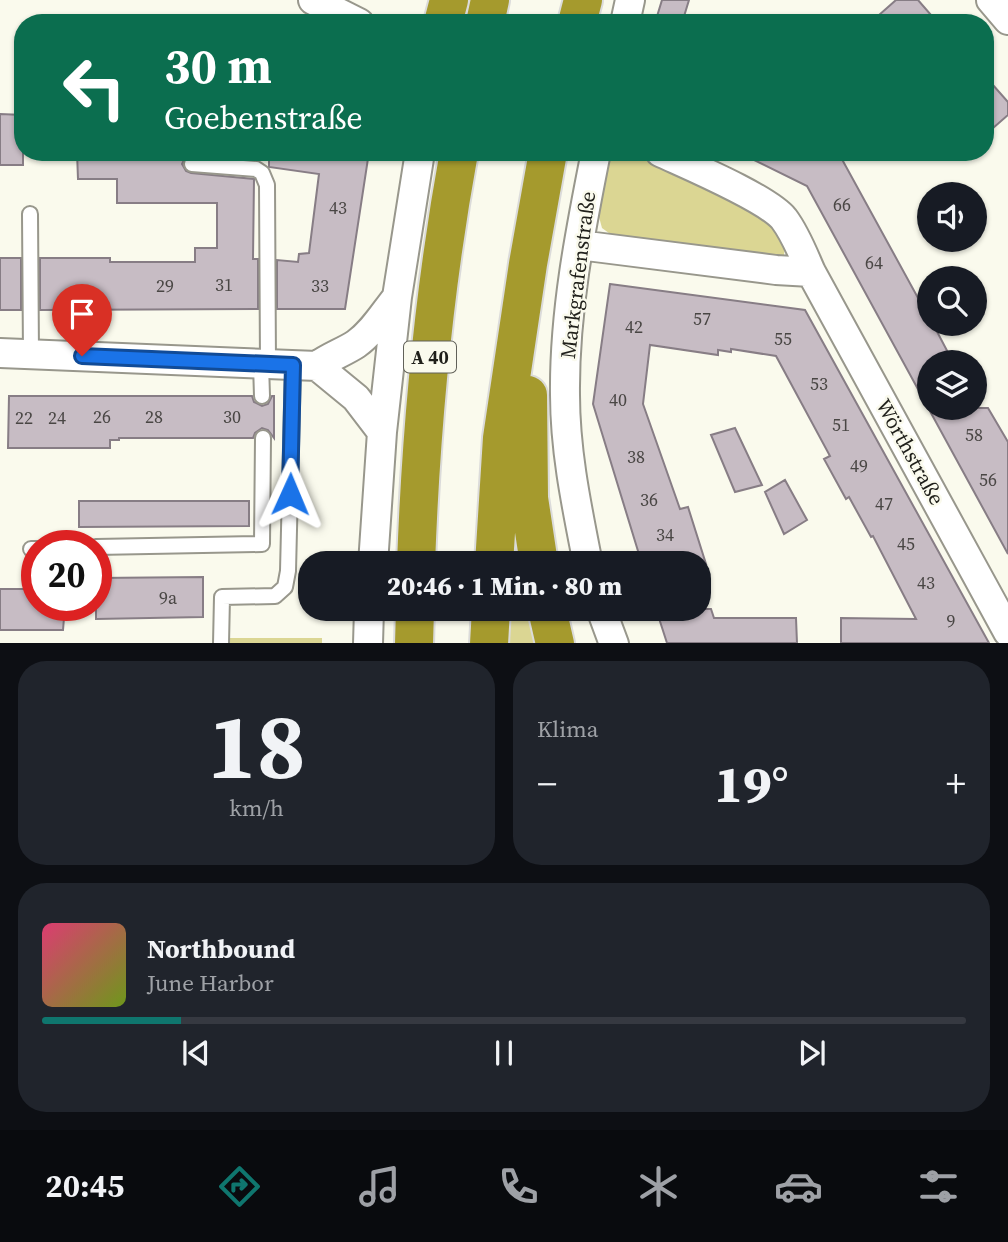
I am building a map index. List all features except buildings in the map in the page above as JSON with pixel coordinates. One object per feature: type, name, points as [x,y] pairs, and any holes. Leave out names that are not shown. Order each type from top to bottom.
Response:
[{"type":"highway","name":"A 40","points":[[416,551],[419,474],[430,352],[445,226],[457,161]]},
{"type":"highway","points":[[495,551],[502,438],[546,161]]},
{"type":"highway","points":[[528,264],[529,498],[537,551]]},
{"type":"highway","points":[[414,643],[415,621]]},
{"type":"highway","points":[[489,643],[490,621]]},
{"type":"highway","points":[[550,621],[555,643]]},
{"type":"street","points":[[313,0],[341,14]]},
{"type":"street","points":[[991,0],[1008,20]]},
{"type":"street","points":[[374,551],[382,432],[397,297],[419,161]]},
{"type":"street","name":"Markgrafenstraße","points":[[585,551],[571,482],[565,396],[568,317],[594,161]]},
{"type":"street","name":"Wörthstraße","points":[[679,161],[767,204],[783,217],[1008,632]]},
{"type":"street","points":[[579,245],[811,272]]},
{"type":"street","points":[[0,353],[285,365],[362,338],[397,297]]},
{"type":"street","points":[[285,365],[356,398],[382,432]]},
{"type":"street","points":[[368,643],[369,621]]},
{"type":"street","points":[[606,621],[614,643]]},
{"type":"lane","points":[[192,164],[256,169],[262,173],[267,185],[285,365],[288,571],[285,587],[275,596],[222,597],[221,643]]},
{"type":"lane","points":[[30,214],[31,354]]},
{"type":"lane","points":[[262,396],[285,365]]},
{"type":"lane","points":[[112,547],[262,544],[262,438]]},
{"type":"shaded area","points":[[609,161],[650,161],[767,217],[785,246],[784,255],[772,259],[613,236],[602,228],[598,213]]},
{"type":"shaded area","points":[[509,621],[535,621],[542,643],[508,643]]},
{"type":"shaded area","points":[[227,638],[322,638],[322,643],[227,643]]},
{"type":"route","points":[[82,356],[293,365],[290,494]]}]
